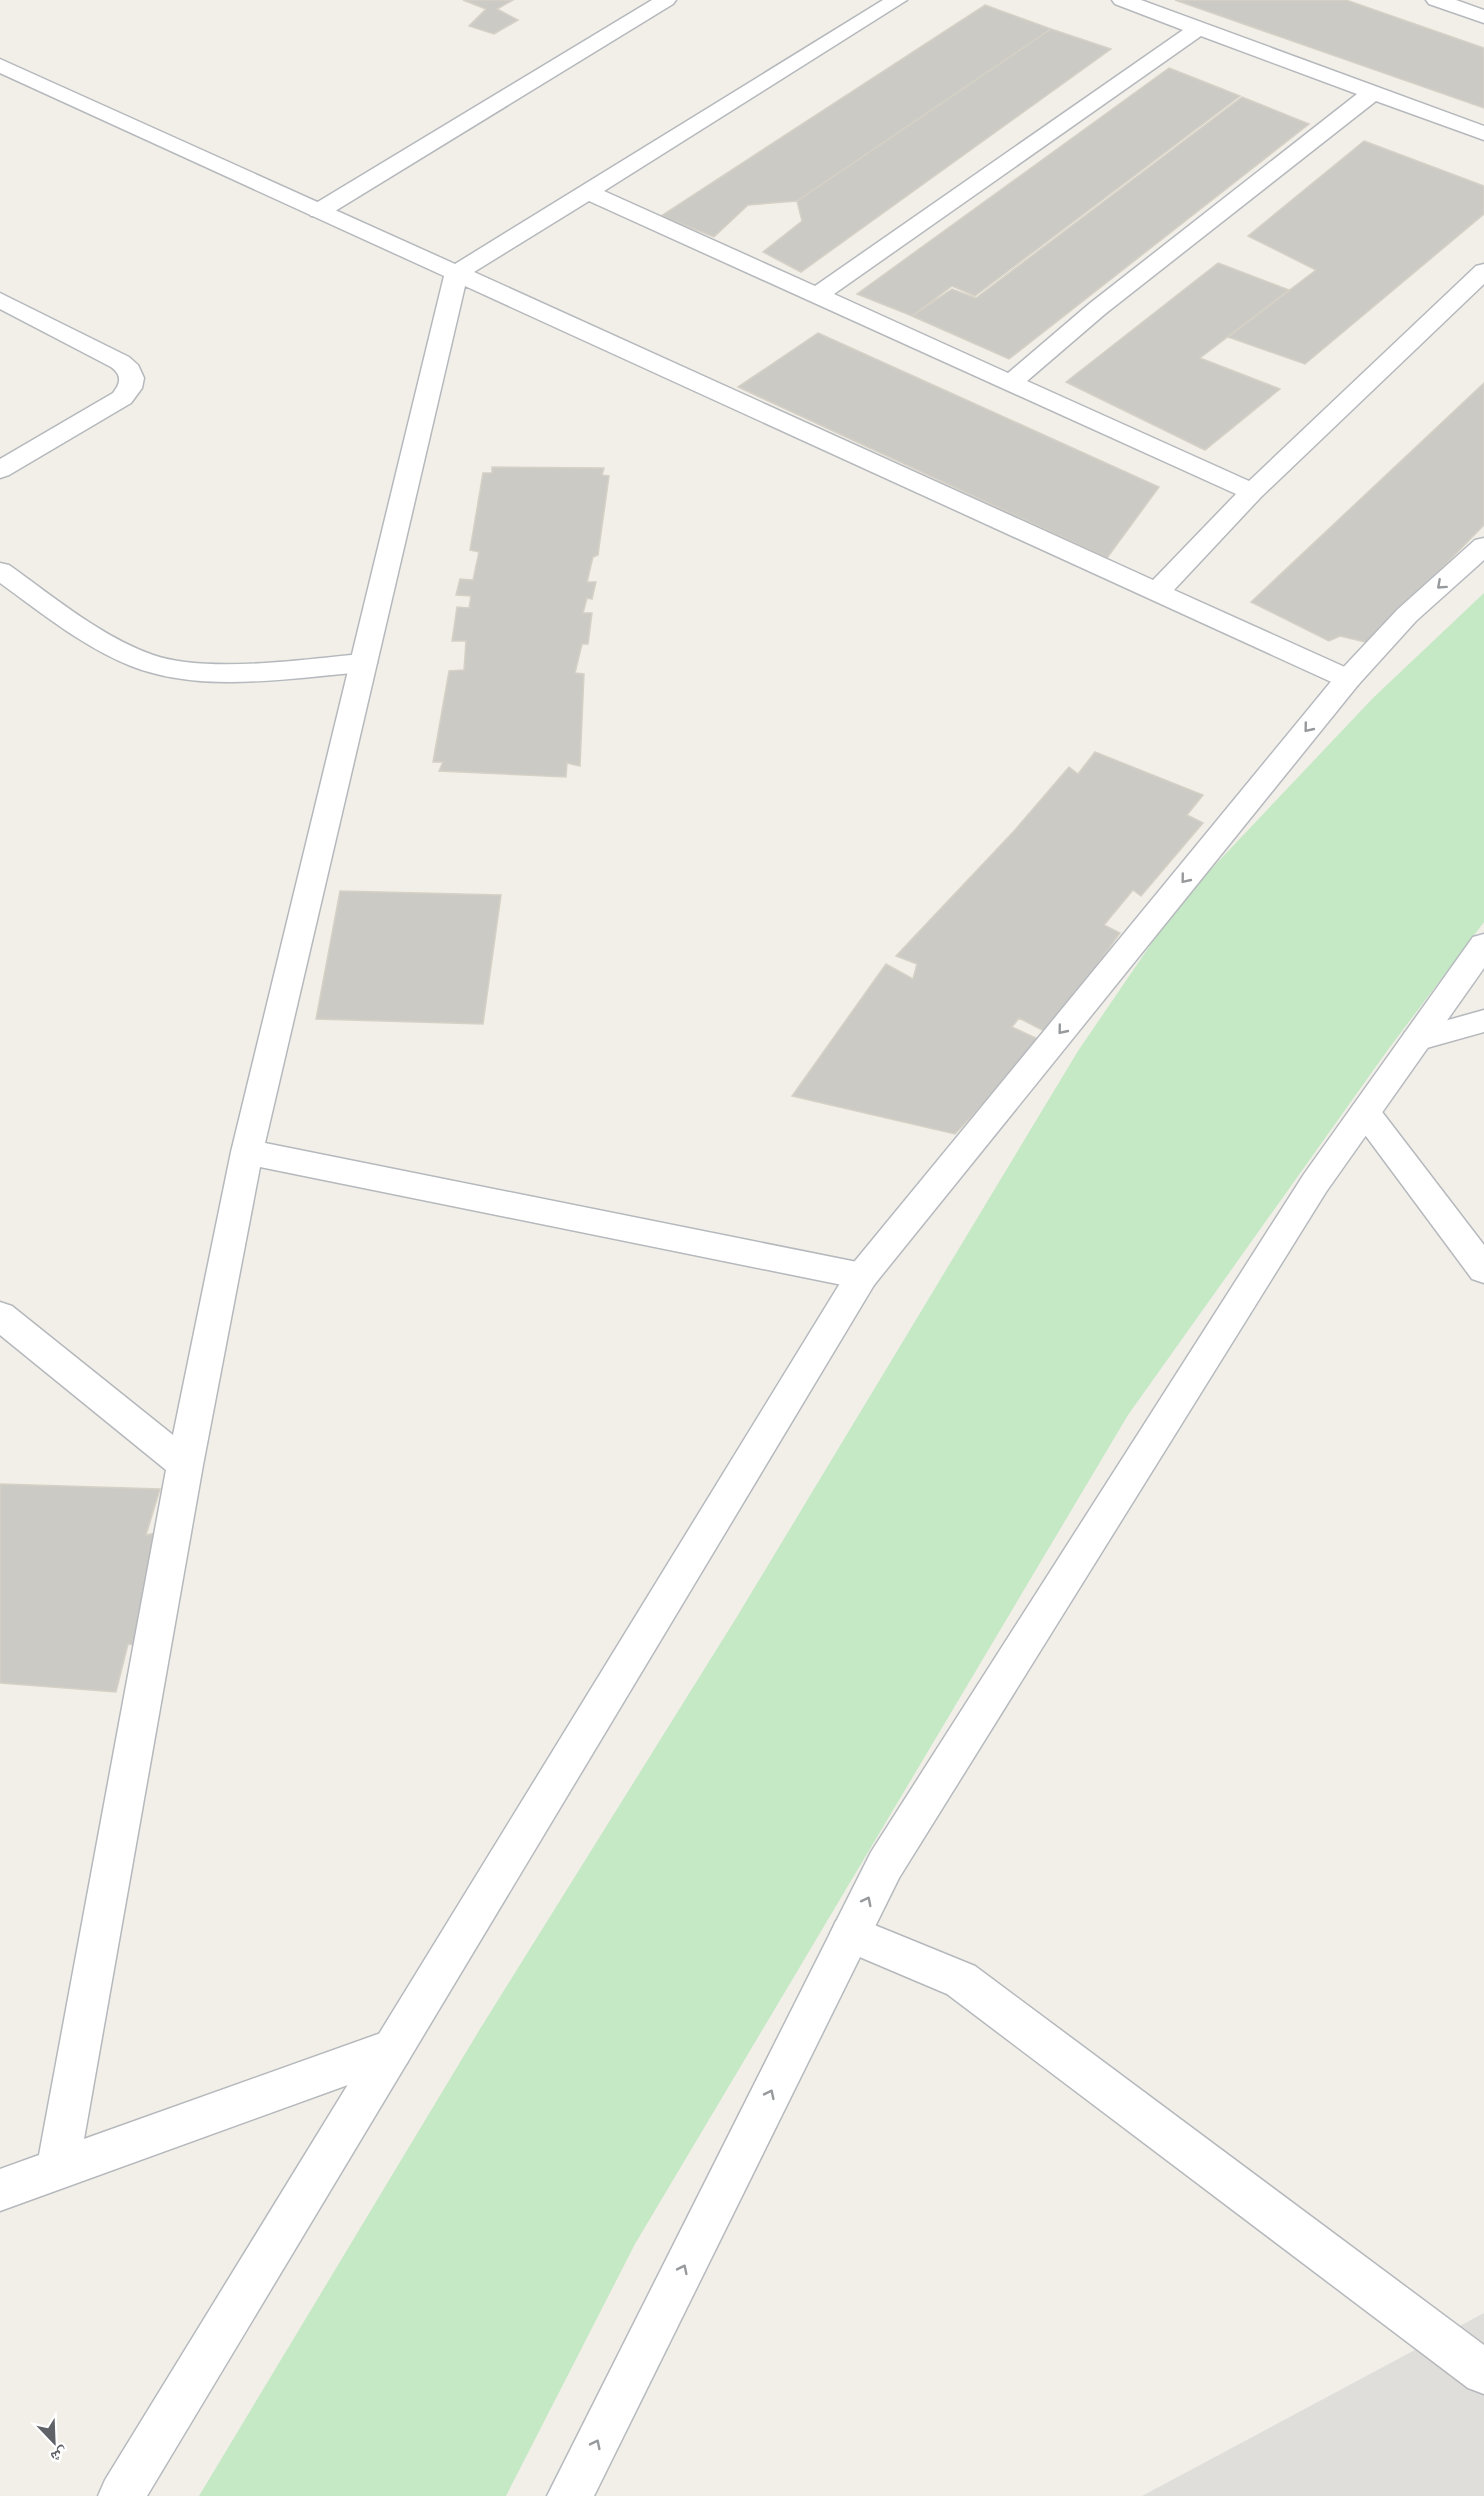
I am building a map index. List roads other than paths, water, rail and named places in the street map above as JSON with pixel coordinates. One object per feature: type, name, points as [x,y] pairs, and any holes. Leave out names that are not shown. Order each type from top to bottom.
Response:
[{"type":"street","points":[[319,211],[666,0]]},
{"type":"street","points":[[58,2167],[185,1465],[247,1152],[456,273],[897,0]]},
{"type":"street","points":[[1122,0],[1484,133]]},
{"type":"street","points":[[1436,0],[1484,17]]},
{"type":"street","points":[[817,295],[1199,28]]},
{"type":"street","points":[[0,65],[1348,678]]},
{"type":"street","points":[[1010,382],[1097,309],[1373,92]]},
{"type":"street","points":[[588,192],[1252,492]]},
{"type":"street","points":[[1157,592],[1252,492],[1484,271]]},
{"type":"street","points":[[0,300],[120,362],[131,370],[134,377],[131,388],[122,398],[0,470]]},
{"type":"street","points":[[121,2496],[862,1276],[1348,678],[1407,615],[1484,546]]},
{"type":"street","points":[[0,571],[119,649],[143,661],[171,669],[289,669],[363,663]]},
{"type":"street","points":[[570,2496],[891,1855],[1309,1193],[1484,945]]},
{"type":"street","points":[[1416,1040],[1484,1021]]},
{"type":"street","points":[[1365,1112],[1484,1270]]},
{"type":"street","points":[[247,1152],[862,1276]]},
{"type":"street","points":[[0,1316],[185,1465]]},
{"type":"street","points":[[850,1934],[961,1980],[1484,2372]]},
{"type":"street","points":[[0,2190],[58,2167],[392,2049]]}]
